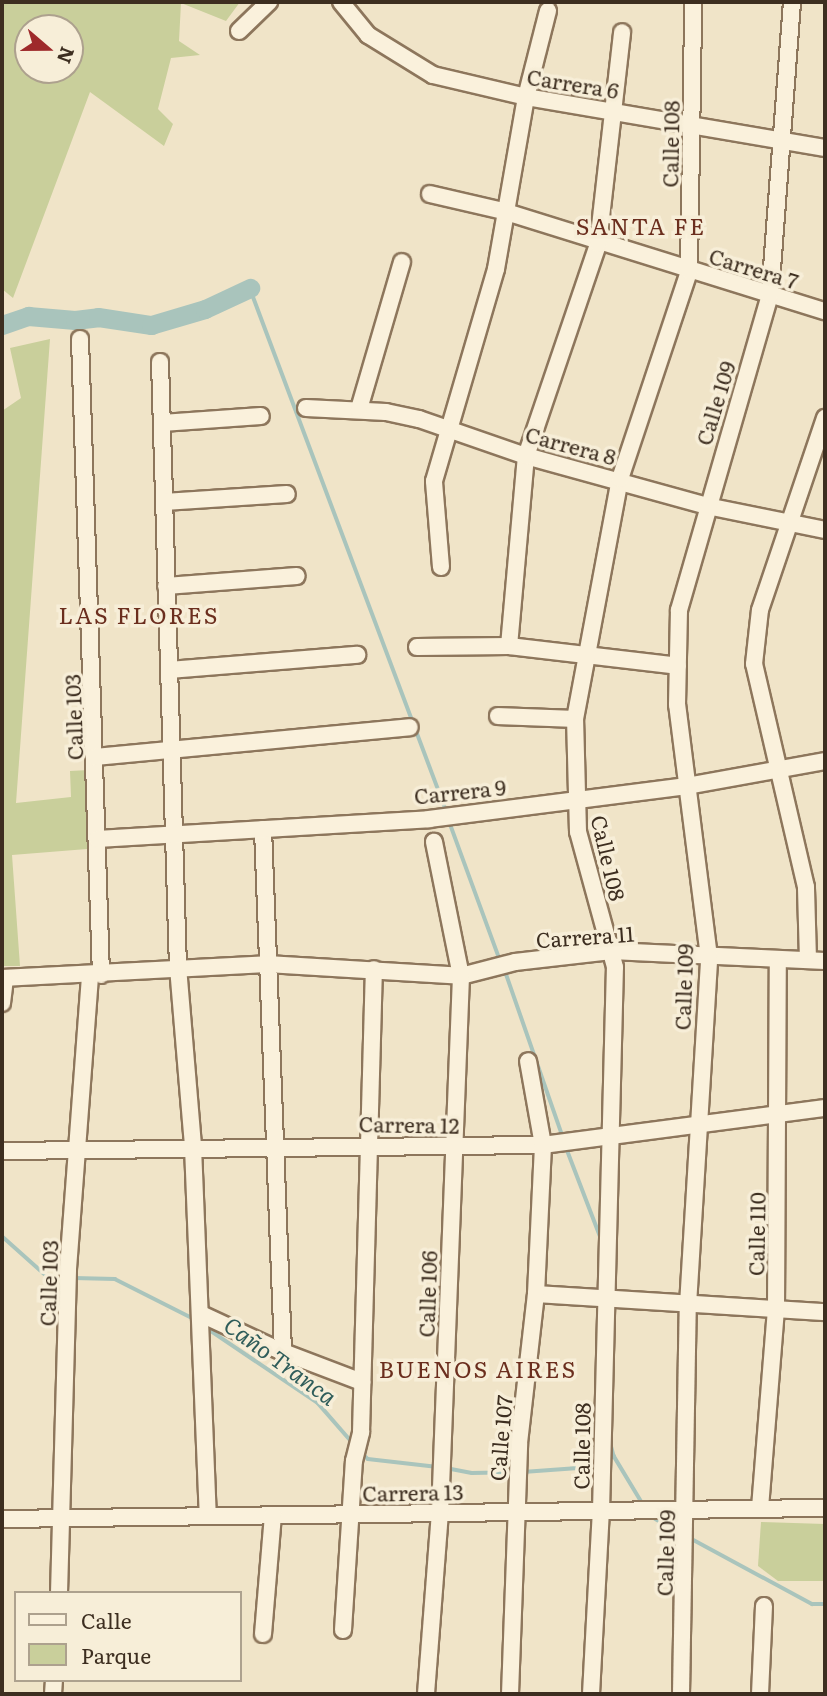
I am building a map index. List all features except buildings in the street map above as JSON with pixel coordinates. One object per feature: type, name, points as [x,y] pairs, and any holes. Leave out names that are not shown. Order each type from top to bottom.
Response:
[{"type":"street","points":[[239,32],[269,2]]},
{"type":"street","name":"Carrera 6","points":[[341,2],[368,35],[418,68],[526,97],[779,138],[825,148]]},
{"type":"street","name":"Calle 108","points":[[592,1694],[601,1511],[604,1298],[615,967],[578,832],[575,719],[620,480],[689,271],[693,2]]},
{"type":"street","name":"Calle 109","points":[[681,1694],[687,1510],[688,1305],[696,1126],[709,957],[677,705],[679,610],[770,295],[779,138],[792,2]]},
{"type":"street","points":[[440,567],[434,481],[496,269],[503,212],[526,97],[548,11]]},
{"type":"street","points":[[509,646],[526,456],[598,244],[622,32]]},
{"type":"street","name":"Carrera 7","points":[[430,194],[503,212],[598,244],[825,311]]},
{"type":"street","points":[[359,409],[402,262]]},
{"type":"street","name":"Calle 103","points":[[59,1591],[64,1518],[68,1269],[96,975],[95,757],[87,457],[80,339]]},
{"type":"street","points":[[160,362],[177,967],[193,1147],[208,1516]]},
{"type":"street","name":"Carrera 8","points":[[306,408],[359,409],[419,419],[449,432],[526,456],[707,506],[790,520],[825,530]]},
{"type":"street","points":[[162,423],[261,416]]},
{"type":"street","points":[[808,960],[806,887],[754,664],[760,610],[825,418]]},
{"type":"street","points":[[164,502],[287,494]]},
{"type":"street","points":[[166,586],[297,576]]},
{"type":"street","points":[[417,647],[509,646],[678,666]]},
{"type":"street","points":[[169,670],[357,655]]},
{"type":"street","points":[[498,716],[575,719]]},
{"type":"street","points":[[95,757],[410,727]]},
{"type":"street","name":"Carrera 9","points":[[97,839],[429,818],[687,786],[825,761]]},
{"type":"street","points":[[263,829],[283,1352]]},
{"type":"street","name":"Calle 106","points":[[426,1694],[440,1513],[461,976],[433,842]]},
{"type":"street","name":"Carrera 11","points":[[3,978],[267,964],[461,976],[515,962],[611,951],[825,961]]},
{"type":"street","name":"Calle 110","points":[[760,1508],[776,1308],[778,959]]},
{"type":"street","points":[[343,1630],[353,1514],[354,1461],[361,1432],[367,1144],[374,970]]},
{"type":"street","points":[[2,1003],[3,978]]},
{"type":"street","name":"Calle 107","points":[[510,1694],[518,1472],[536,1294],[542,1145],[528,1061]]},
{"type":"street","points":[[611,1136],[825,1108]]},
{"type":"street","name":"Carrera 12","points":[[2,1151],[77,1153],[193,1147],[367,1144],[542,1145],[611,1136]]},
{"type":"street","points":[[536,1294],[825,1312]]},
{"type":"street","points":[[201,1316],[283,1352],[362,1382]]},
{"type":"street","name":"Carrera 13","points":[[2,1519],[825,1508]]},
{"type":"street","points":[[263,1634],[273,1515]]},
{"type":"street","points":[[760,1694],[764,1606]]},
{"type":"green space","points":[[2,2],[240,2],[226,21],[181,3],[179,41],[200,55],[171,58],[158,109],[173,124],[164,146],[90,92],[13,298],[2,289]]},
{"type":"green space","points":[[50,339],[16,803],[71,797],[70,771],[89,770],[87,849],[12,855],[20,966],[2,966],[2,411],[21,398],[10,348]]},
{"type":"green space","points":[[761,1522],[825,1524],[825,1581],[778,1581],[758,1566]]},
{"type":"waterway","points":[[250,288],[445,807]]},
{"type":"waterway","points":[[2,325],[28,316],[75,320],[98,317],[151,325],[205,309],[250,288]]},
{"type":"waterway","points":[[450,823],[499,957]]},
{"type":"waterway","points":[[506,973],[562,1134]]},
{"type":"waterway","points":[[568,1152],[601,1238]]},
{"type":"waterway","name":"Caño Tranca","points":[[2,1236],[49,1278],[62,1278]]},
{"type":"waterway","name":"Caño Tranca","points":[[74,1278],[115,1279],[196,1320]]},
{"type":"waterway","name":"Caño Tranca","points":[[205,1327],[318,1403],[352,1442]]},
{"type":"waterway","points":[[610,1441],[614,1456]]},
{"type":"waterway","name":"Caño Tranca","points":[[362,1453],[368,1459],[438,1467]]},
{"type":"waterway","name":"Caño Tranca","points":[[608,1458],[614,1456],[643,1504]]},
{"type":"waterway","name":"Caño Tranca","points":[[523,1472],[578,1468],[598,1462]]},
{"type":"waterway","name":"Caño Tranca","points":[[446,1468],[472,1473],[515,1472]]},
{"type":"waterway","name":"Caño Tranca","points":[[651,1516],[680,1534]]},
{"type":"waterway","name":"Caño Tranca","points":[[690,1538],[812,1604],[825,1604]]},
{"type":"district","name":"SANTA FE","points":[[641,225]]},
{"type":"district","name":"LAS FLORES","points":[[139,614]]},
{"type":"district","name":"BUENOS AIRES","points":[[478,1368]]}]
